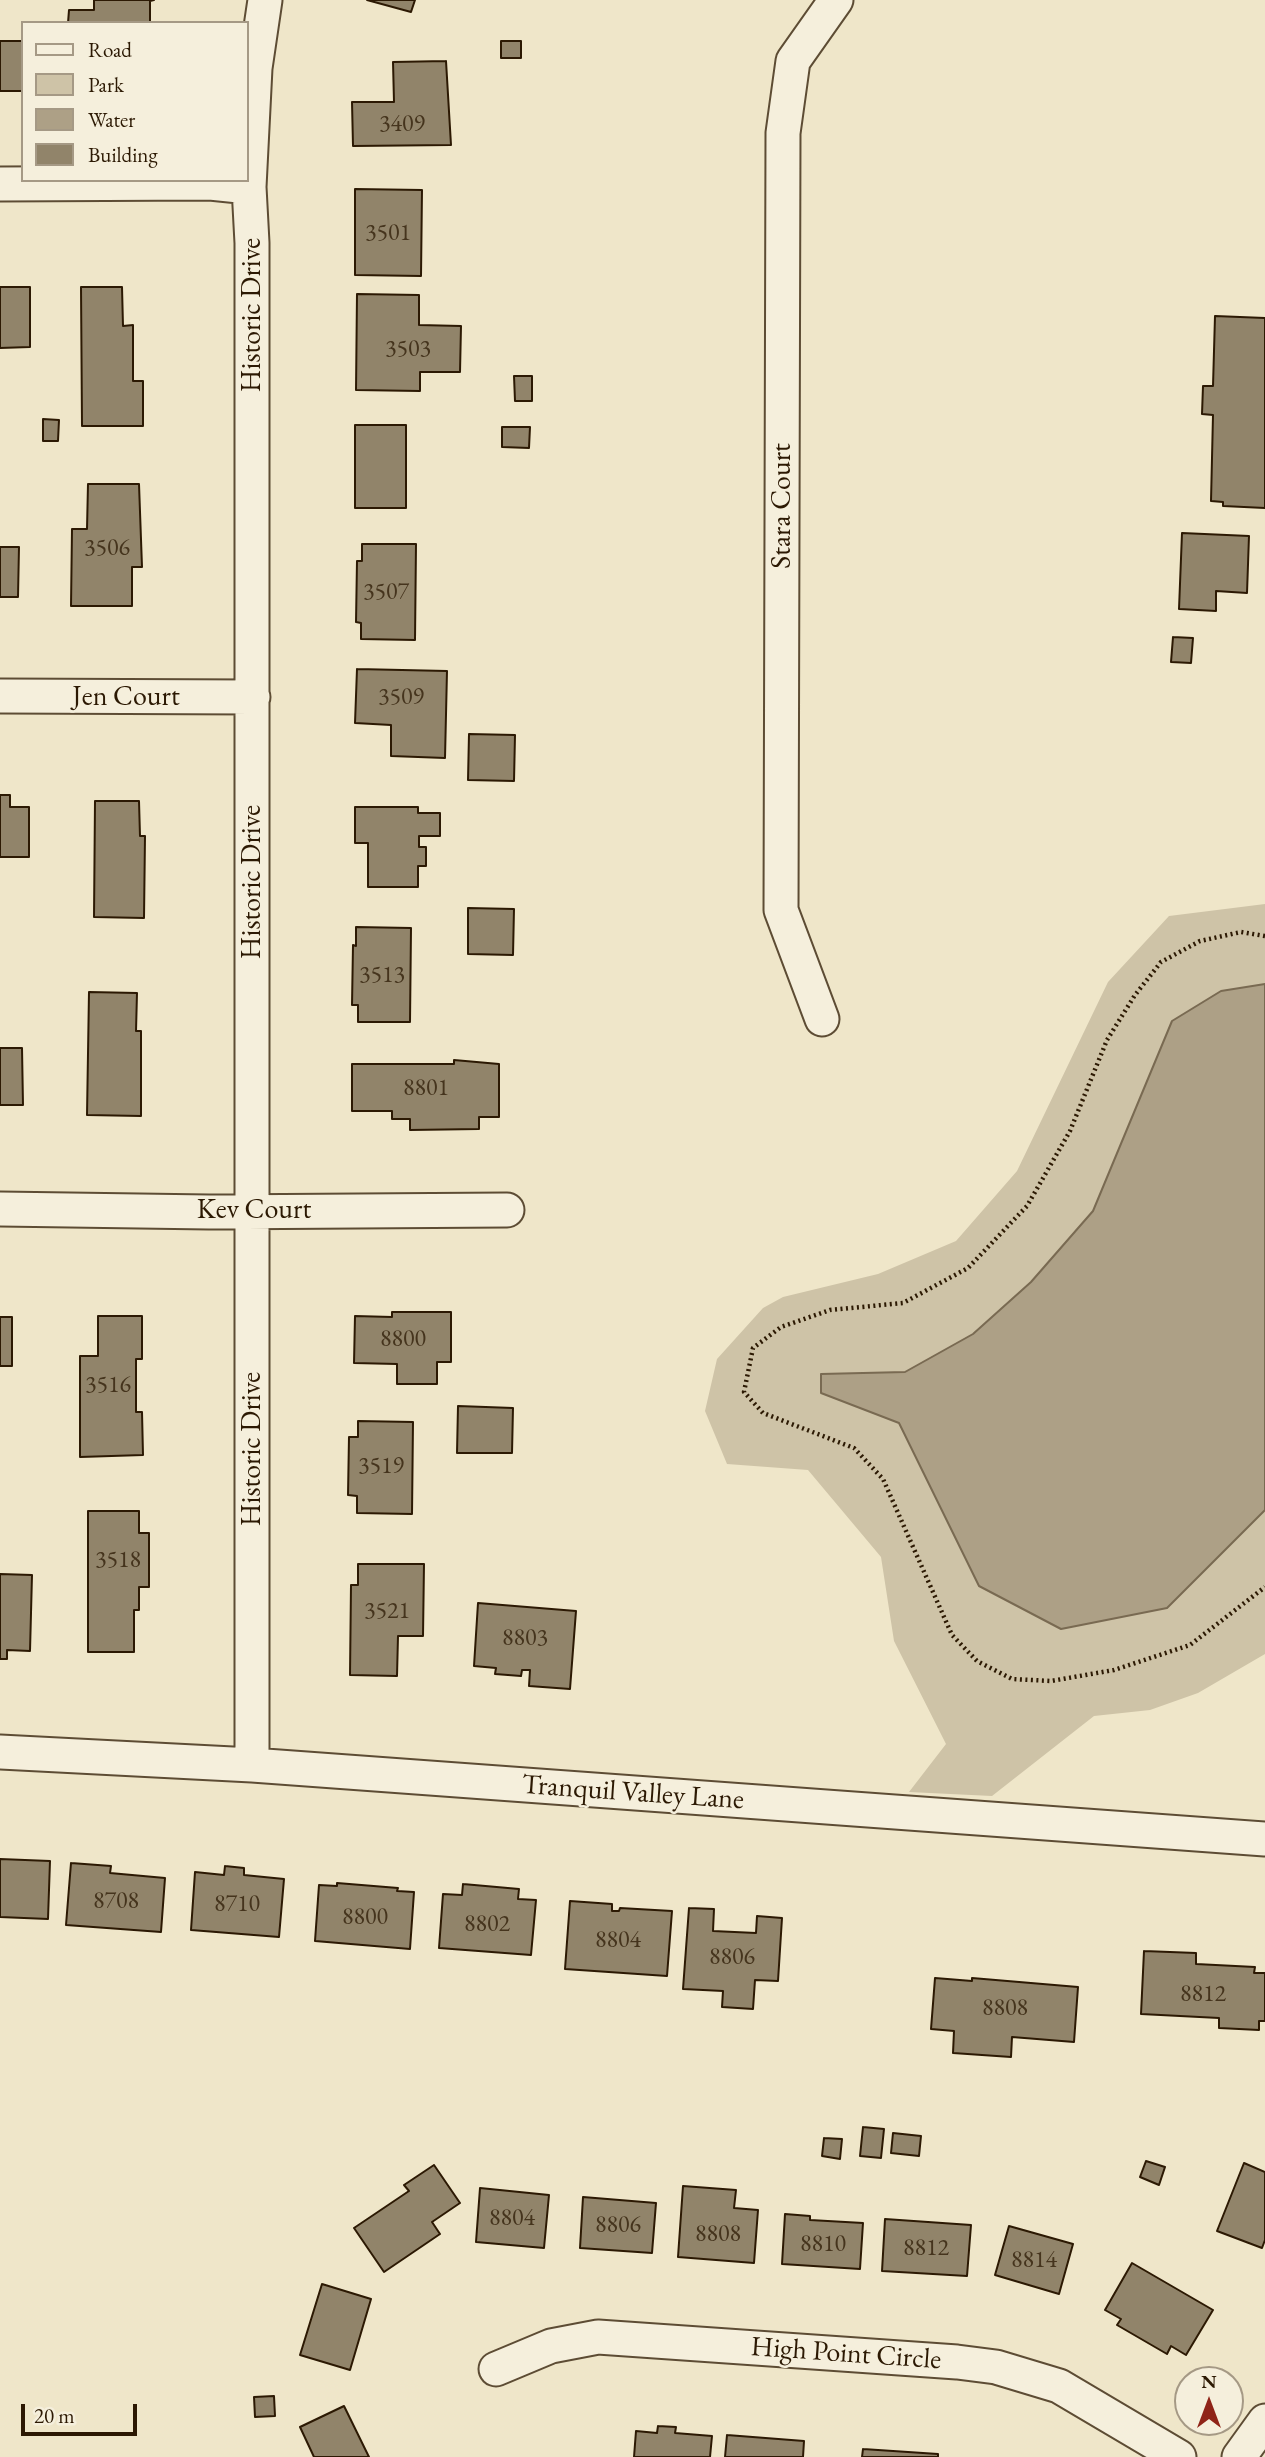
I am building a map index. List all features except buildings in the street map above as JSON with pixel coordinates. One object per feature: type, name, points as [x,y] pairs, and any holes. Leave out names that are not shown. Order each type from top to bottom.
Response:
[{"type":"street","name":"Historic Drive","points":[[252,1765],[253,697],[252,243],[249,187],[255,68],[265,0]]},
{"type":"street","name":"Stara Court","points":[[822,1018],[781,910],[783,133],[793,61],[836,0]]},
{"type":"street","points":[[0,184],[210,183],[249,187]]},
{"type":"street","name":"Jen Court","points":[[0,696],[253,697]]},
{"type":"street","name":"Kev Court","points":[[0,1209],[507,1210]]},
{"type":"street","name":"Tranquil Valley Lane","points":[[0,1752],[252,1765],[1265,1839]]},
{"type":"street","name":"High Point Circle","points":[[496,2369],[551,2346],[598,2337],[970,2363],[1020,2373],[1059,2386],[1178,2457]]},
{"type":"street","points":[[1239,2457],[1265,2421]]},
{"type":"path","points":[[1265,936],[1241,932],[1200,941],[1161,962],[1135,995],[1107,1040],[1070,1131],[1027,1206],[968,1268],[903,1303],[830,1310],[781,1327],[753,1348],[744,1392],[763,1413],[798,1424],[854,1448],[883,1479],[952,1635],[977,1661],[1012,1679],[1051,1681],[1114,1670],[1190,1645],[1265,1587]]},
{"type":"green space","points":[[1265,904],[1265,1654],[1198,1693],[1150,1710],[1094,1716],[992,1796],[909,1792],[946,1744],[894,1641],[881,1557],[808,1470],[727,1464],[705,1411],[717,1359],[763,1308],[783,1297],[878,1274],[956,1241],[1017,1171],[1108,982],[1169,916]]},
{"type":"water","points":[[1265,984],[1265,1510],[1167,1608],[1061,1629],[979,1586],[899,1423],[821,1393],[821,1374],[905,1372],[973,1334],[1031,1282],[1093,1211],[1172,1021],[1221,991]]}]
